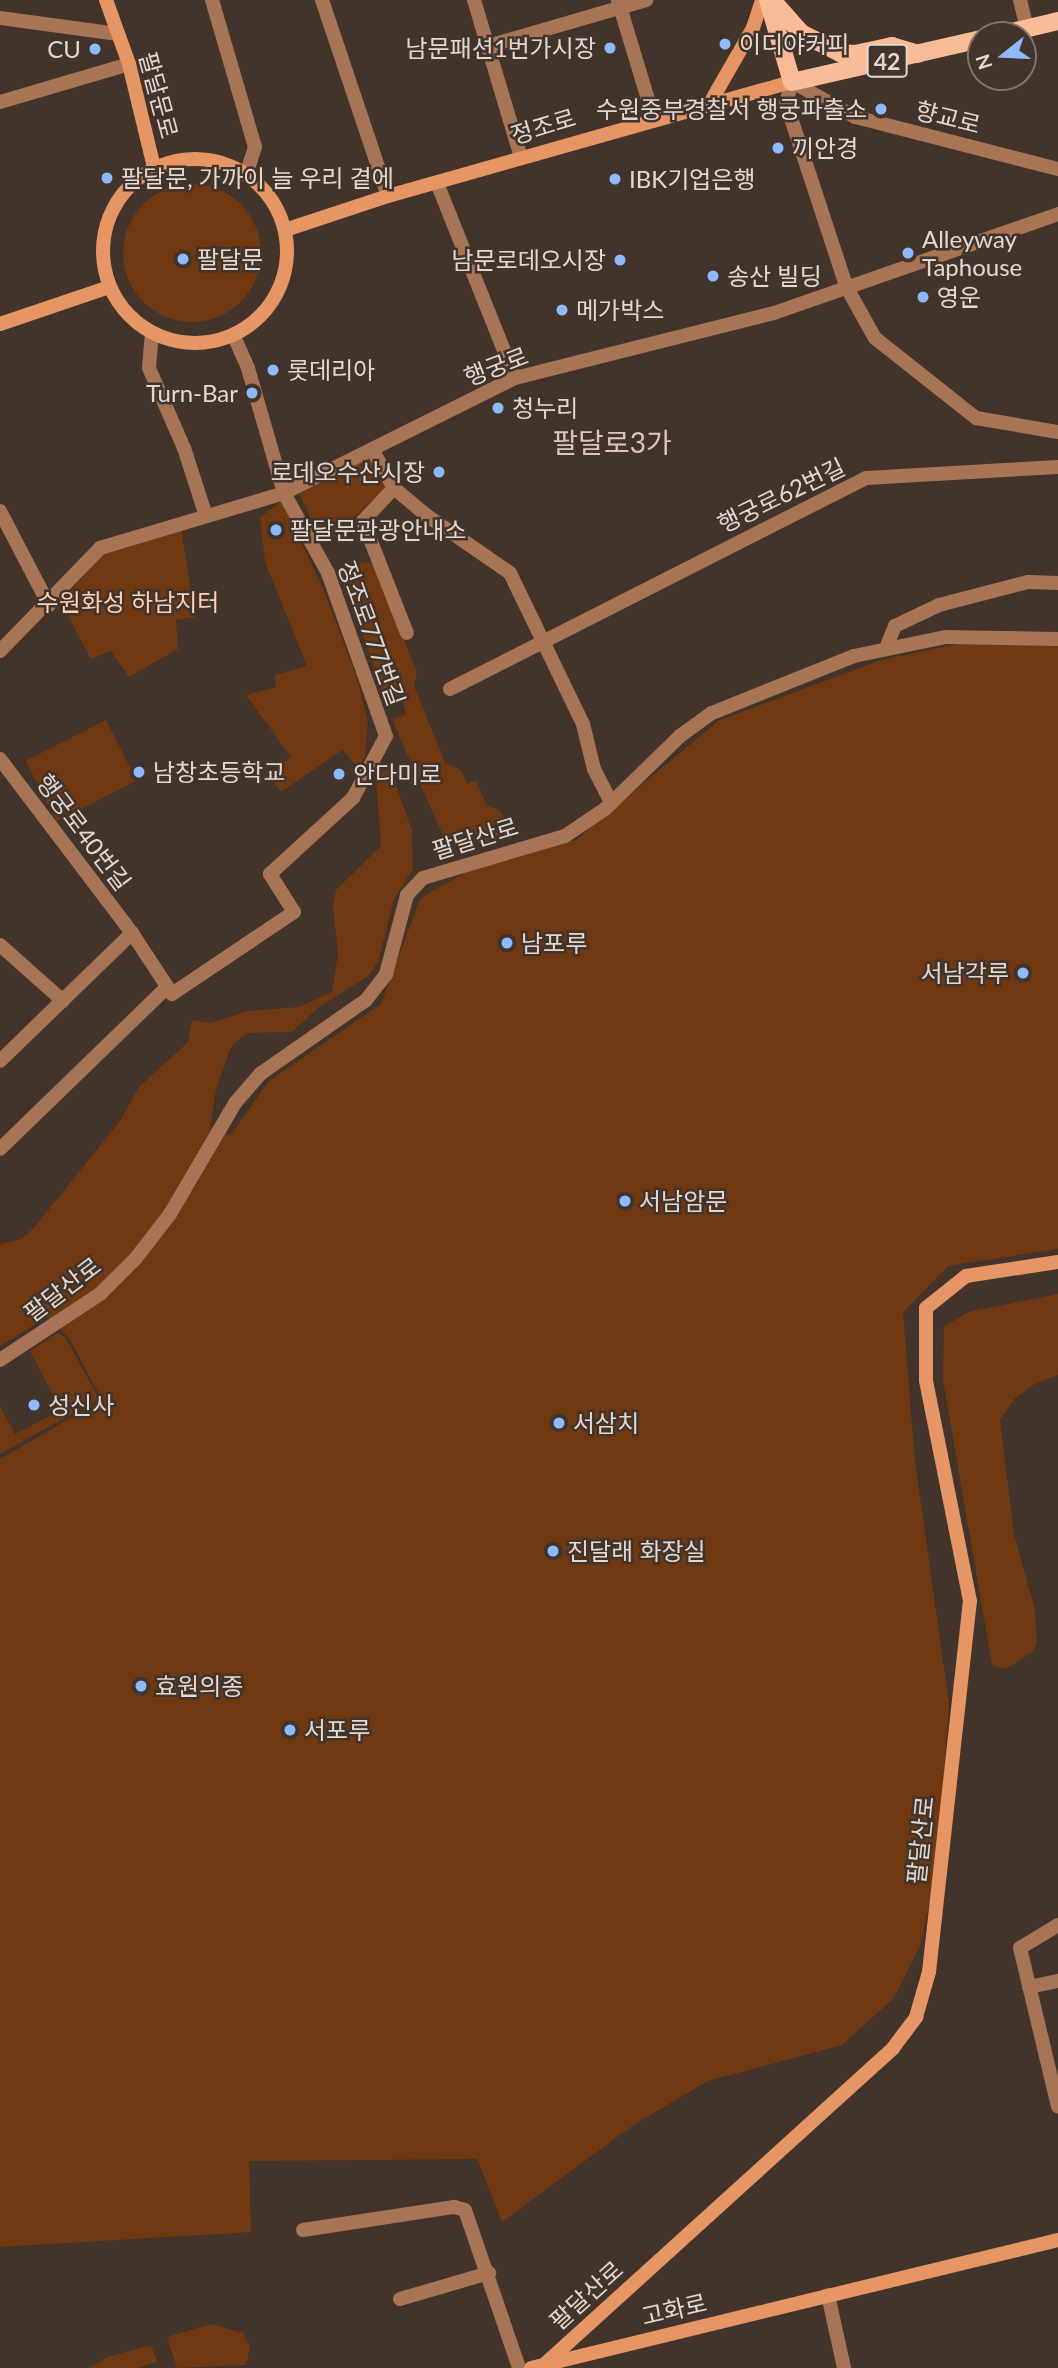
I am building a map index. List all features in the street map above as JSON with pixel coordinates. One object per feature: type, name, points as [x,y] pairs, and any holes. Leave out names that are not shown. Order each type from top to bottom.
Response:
[{"type":"main road","points":[[770,0],[801,33],[840,53],[892,46],[918,54]]},
{"type":"main road","points":[[770,0],[792,82]]},
{"type":"main road","points":[[1037,26],[1058,21]]},
{"type":"main road","name":"정조로","points":[[792,82],[967,42]]},
{"type":"street","name":"팔달문로","points":[[106,0],[129,64],[155,167]]},
{"type":"street","points":[[212,0],[255,147],[246,174]]},
{"type":"street","points":[[323,0],[388,196]]},
{"type":"street","points":[[474,0],[521,158]]},
{"type":"street","points":[[488,46],[619,4],[646,0]]},
{"type":"street","points":[[709,103],[753,28],[762,0]]},
{"type":"street","points":[[1020,0],[1025,21]]},
{"type":"street","points":[[619,4],[654,119]]},
{"type":"street","name":"팔달문로","points":[[0,18],[118,34]]},
{"type":"street","points":[[0,102],[129,64]]},
{"type":"street","points":[[792,82],[786,103],[847,288],[875,338],[976,418],[1058,432]]},
{"type":"street","name":"정조로","points":[[285,230],[388,196],[709,103],[792,82]]},
{"type":"street","name":"향교로","points":[[792,82],[855,117],[1058,169]]},
{"type":"street","points":[[185,159],[217,161],[246,174],[264,189],[285,230],[287,262],[278,292],[260,318],[234,336],[192,344],[152,333],[126,314],[109,287],[102,260],[104,231],[126,190],[155,167],[185,159]]},
{"type":"street","points":[[437,183],[515,378]]},
{"type":"street","name":"행궁로","points":[[0,651],[49,605],[100,548],[284,493],[515,378],[774,313],[1058,214]]},
{"type":"street","points":[[0,324],[109,287]]},
{"type":"street","points":[[152,333],[149,368],[184,448],[206,516]]},
{"type":"street","name":"정조로777번길","points":[[167,987],[172,994],[294,912],[270,874],[353,797],[386,736],[328,573],[284,493],[248,368],[234,336]]},
{"type":"street","points":[[373,451],[394,488],[426,515],[510,573],[544,638],[583,724],[594,769],[611,803]]},
{"type":"street","name":"행궁로62번길","points":[[450,690],[544,638],[866,478],[1058,467]]},
{"type":"street","points":[[394,488],[363,521],[407,633]]},
{"type":"street","points":[[0,511],[4,526],[49,605]]},
{"type":"street","points":[[886,648],[895,626],[939,605],[1028,582],[1058,583]]},
{"type":"street","name":"팔달산로","points":[[0,1360],[100,1294],[136,1258],[170,1214],[235,1102],[260,1074],[366,1000],[386,974],[407,895],[424,878],[565,836],[611,803],[680,736],[712,713],[886,648],[946,637],[1058,639]]},
{"type":"street","name":"행궁로40번길","points":[[0,759],[132,933],[167,987]]},
{"type":"street","points":[[0,1061],[132,933]]},
{"type":"street","points":[[0,945],[62,1001]]},
{"type":"street","points":[[0,1149],[167,987]]},
{"type":"street","name":"팔달산로","points":[[546,2365],[893,2048],[916,2017],[929,1972],[970,1601],[926,1380],[926,1308],[966,1276],[1058,1262]]},
{"type":"street","points":[[1058,1925],[1020,1948],[1058,2102]]},
{"type":"street","points":[[1029,1987],[1058,1981]]},
{"type":"street","points":[[303,2230],[454,2207],[466,2210],[519,2368]]},
{"type":"street","name":"고화로","points":[[531,2368],[1058,2240]]},
{"type":"street","points":[[400,2299],[489,2273]]},
{"type":"street","points":[[828,2295],[844,2368]]},
{"type":"green space","points":[[192,184],[219,189],[241,204],[256,226],[261,253],[256,280],[241,302],[219,317],[192,322],[165,317],[143,302],[128,280],[123,253],[128,226],[143,204],[165,189]]},
{"type":"green space","points":[[370,457],[386,487],[334,537],[321,539],[299,494]]},
{"type":"green space","points":[[282,501],[324,591],[356,675],[368,722],[365,757],[357,767],[342,750],[281,792],[268,775],[291,757],[246,695],[276,687],[275,675],[307,666],[265,562],[260,517]]},
{"type":"green space","name":"수원화성 하남지터","points":[[181,527],[195,617],[176,620],[178,649],[129,677],[111,651],[91,659],[61,603],[105,551]]},
{"type":"green space","points":[[351,562],[373,563],[417,672],[414,686],[445,763],[461,770],[467,784],[476,781],[487,806],[499,810],[507,822],[511,839],[455,844],[445,840],[392,720],[406,714],[402,700],[387,705],[341,571]]},
{"type":"green space","points":[[963,643],[1058,645],[1058,1249],[948,1266],[903,1312],[915,1461],[949,1703],[938,1863],[920,1946],[894,1998],[842,2045],[708,2081],[635,2124],[502,2222],[477,2159],[249,2161],[251,2232],[0,2247],[0,1459],[102,1400],[69,1338],[47,1317],[0,1346],[0,1244],[21,1239],[34,1228],[120,1121],[139,1087],[188,1042],[192,1020],[211,1023],[248,1011],[299,1007],[332,992],[338,954],[333,906],[336,890],[381,846],[376,778],[385,770],[390,768],[412,831],[413,869],[394,899],[378,962],[368,976],[318,1008],[292,1032],[246,1033],[231,1047],[216,1089],[210,1128],[231,1135],[269,1081],[381,1004],[420,899],[429,893],[490,859],[576,840],[718,721],[881,660]]},
{"type":"green space","points":[[106,720],[137,781],[57,821],[26,761]]},
{"type":"green space","points":[[1058,1294],[1058,1375],[1033,1385],[1014,1399],[1000,1420],[1014,1534],[1035,1610],[1037,1642],[1034,1651],[1006,1669],[992,1665],[943,1380],[944,1327],[968,1312]]},
{"type":"green space","points":[[58,1333],[66,1338],[99,1399],[0,1454],[0,1407],[15,1434],[61,1410],[30,1351]]},
{"type":"green space","points":[[211,2324],[243,2333],[250,2347],[246,2365],[177,2368],[167,2337]]},
{"type":"green space","points":[[151,2345],[157,2362],[137,2368],[90,2368],[107,2357]]},
{"type":"place","name":"이디야커피","points":[[725,44]]},
{"type":"place","name":"남문패션1번가시장","points":[[610,48]]},
{"type":"place","name":"CU","points":[[95,49]]},
{"type":"place","name":"수원중부경찰서 행궁파출소","points":[[881,109]]},
{"type":"place","name":"끼안경","points":[[778,148]]},
{"type":"place","name":"팔달문, 가까이 늘 우리 곁에","points":[[107,178]]},
{"type":"place","name":"IBK기업은행","points":[[615,179]]},
{"type":"place","name":"Alleyway Taphouse","points":[[908,253]]},
{"type":"place","name":"팔달문","points":[[183,259]]},
{"type":"place","name":"남문로데오시장","points":[[620,260]]},
{"type":"place","name":"송산 빌딩","points":[[713,276]]},
{"type":"place","name":"영운","points":[[923,297]]},
{"type":"place","name":"메가박스","points":[[562,310]]},
{"type":"place","name":"롯데리아","points":[[273,370]]},
{"type":"place","name":"Turn-Bar","points":[[252,393]]},
{"type":"place","name":"청누리","points":[[498,408]]},
{"type":"place","name":"로데오수산시장","points":[[439,472]]},
{"type":"place","name":"팔달문관광안내소","points":[[276,530]]},
{"type":"place","name":"남창초등학교","points":[[139,772]]},
{"type":"place","name":"안다미로","points":[[339,774]]},
{"type":"place","name":"남포루","points":[[507,943]]},
{"type":"place","name":"서남각루","points":[[1023,973]]},
{"type":"place","name":"서남암문","points":[[625,1201]]},
{"type":"place","name":"성신사","points":[[34,1405]]},
{"type":"place","name":"서삼치","points":[[559,1423]]},
{"type":"place","name":"진달래 화장실","points":[[553,1551]]},
{"type":"place","name":"효원의종","points":[[141,1686]]},
{"type":"place","name":"서포루","points":[[290,1730]]},
{"type":"district","name":"팔달로3가","points":[[612,442]]}]
